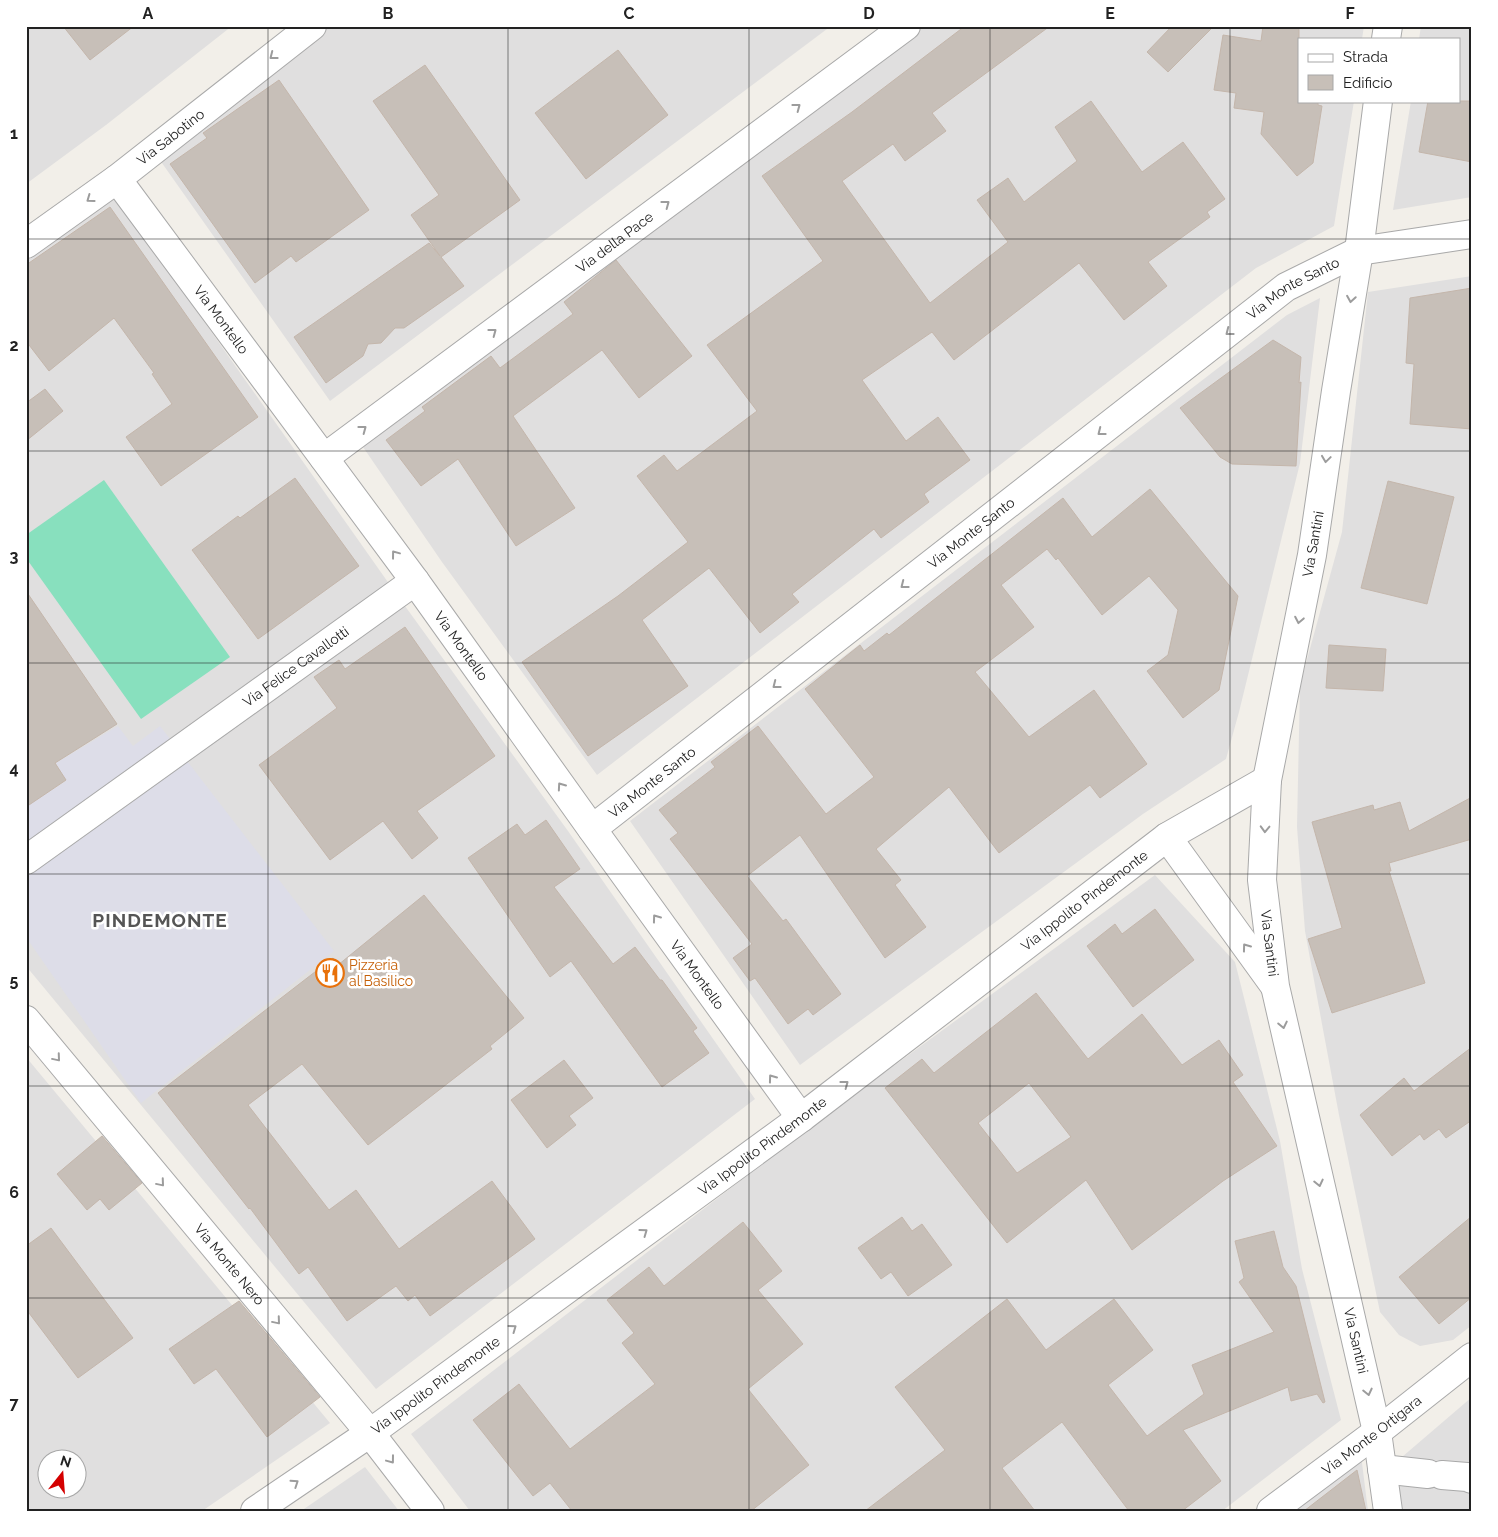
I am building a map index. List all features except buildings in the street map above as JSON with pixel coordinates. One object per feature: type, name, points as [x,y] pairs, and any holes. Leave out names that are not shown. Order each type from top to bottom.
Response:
[{"type":"street","name":"Via Sabotino","points":[[26,244],[117,179],[312,26]]},
{"type":"street","name":"Via della Pace","points":[[324,458],[906,26]]},
{"type":"street","name":"Via Santini","points":[[1378,102],[1359,251],[1312,555],[1267,780],[1262,880],[1275,986],[1377,1432],[1388,1511]]},
{"type":"street","name":"Via Montello","points":[[117,179],[415,580],[800,1118]]},
{"type":"street","name":"Via Monte Santo","points":[[592,829],[1286,287],[1359,251],[1472,234]]},
{"type":"street","name":"Via Felice Cavallotti","points":[[26,860],[415,580]]},
{"type":"street","name":"Via Ippolito Pindemonte","points":[[255,1511],[370,1433],[800,1118],[1167,837],[1267,780]]},
{"type":"street","name":"Via Santini","points":[[1167,837],[1275,986]]},
{"type":"street","name":"Via Monte Nero","points":[[26,1020],[370,1433],[430,1511]]},
{"type":"street","name":"Via Monte Ortigara","points":[[1271,1511],[1377,1432],[1472,1357]]},
{"type":"street","points":[[1382,1469],[1467,1477],[1472,1480]]},
{"type":"shaded area","points":[[26,26],[232,26],[106,125],[26,184]]},
{"type":"shaded area","points":[[324,26],[831,26],[330,401],[157,156]]},
{"type":"shaded area","points":[[924,26],[1364,26],[1362,38],[1298,38],[1298,102],[1354,102],[1334,226],[1256,268],[597,775],[442,562],[363,447]]},
{"type":"shaded area","points":[[1421,26],[1472,26],[1472,197],[1393,210],[1411,102],[1460,102],[1460,38],[1419,38]]},
{"type":"shaded area","points":[[112,191],[397,595],[568,831],[755,1099],[376,1389],[26,966],[26,255]]},
{"type":"shaded area","points":[[1472,276],[1472,1325],[1453,1340],[1420,1346],[1399,1335],[1380,1312],[1339,1115],[1305,931],[1297,827],[1300,685],[1342,532],[1368,292]]},
{"type":"shaded area","points":[[1320,298],[1300,463],[1226,759],[1143,814],[800,1065],[630,821],[1287,315]]},
{"type":"shaded area","points":[[118,726],[133,746],[160,726],[334,951],[141,1103],[26,937],[26,789],[35,801],[66,781],[56,763]]},
{"type":"shaded area","points":[[1155,875],[1235,962],[1280,1141],[1302,1269],[1341,1420],[1222,1511],[470,1511],[411,1434],[810,1127]]},
{"type":"shaded area","points":[[26,1057],[330,1423],[202,1511],[26,1511]]},
{"type":"shaded area","points":[[1472,1397],[1472,1511],[1403,1511],[1395,1463]]},
{"type":"shaded area","points":[[1361,1455],[1368,1511],[1289,1511]]},
{"type":"shaded area","points":[[365,1467],[399,1511],[301,1511]]},
{"type":"green space","points":[[104,480],[230,657],[141,719],[26,558],[26,535]]},
{"type":"place","name":"Pizzeria al Basilico","points":[[330,973]]},
{"type":"district","name":"PINDEMONTE","points":[[160,920]]}]
